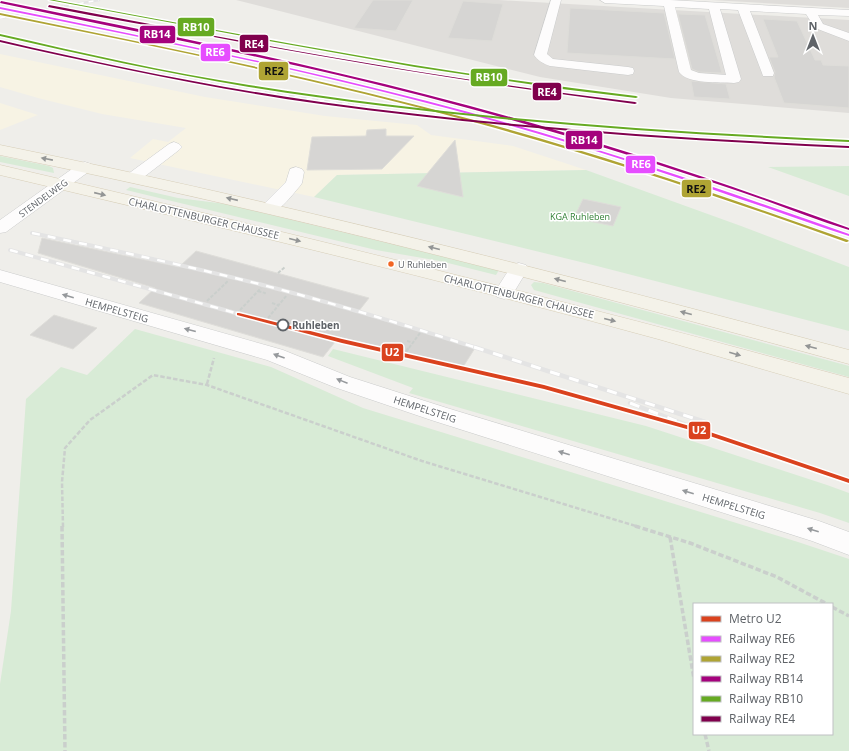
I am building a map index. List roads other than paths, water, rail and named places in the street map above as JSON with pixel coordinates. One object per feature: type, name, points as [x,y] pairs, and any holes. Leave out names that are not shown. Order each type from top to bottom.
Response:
[{"type":"main road","points":[[0,150],[134,177],[270,208],[519,269],[849,357]]},
{"type":"main road","name":"CHARLOTTENBURGER CHAUSSEE","points":[[0,170],[192,215],[504,293],[663,334],[849,386]]},
{"type":"street","points":[[556,0],[540,55],[550,62],[628,71]]},
{"type":"street","points":[[605,0],[810,11],[831,10],[849,13]]},
{"type":"street","points":[[669,4],[685,72],[696,77],[734,79],[714,6]]},
{"type":"street","points":[[743,8],[768,73]]},
{"type":"street","points":[[810,11],[819,26],[849,37]]},
{"type":"street","points":[[134,177],[174,146]]},
{"type":"street","name":"STENDELWEG","points":[[0,228],[85,167]]},
{"type":"street","points":[[270,208],[294,183],[296,172]]},
{"type":"street","points":[[504,293],[519,269]]},
{"type":"street","name":"HEMPELSTEIG","points":[[0,276],[275,355],[342,382],[432,412],[819,532],[849,544]]},
{"type":"railway","points":[[0,18],[99,0]]},
{"type":"railway","points":[[0,40],[105,64],[249,90]]},
{"type":"railway","points":[[249,90],[421,115]]},
{"type":"railway","points":[[595,132],[762,143],[849,146]]},
{"type":"railway","points":[[32,233],[259,284],[369,314],[477,348]]},
{"type":"railway","points":[[10,250],[239,314]]},
{"type":"railway","points":[[474,347],[705,422]]},
{"type":"railway","points":[[630,403],[702,431]]},
{"type":"metro line","name":"U2","points":[[239,314],[342,341],[544,387],[702,431],[849,481]]},
{"type":"rail line","name":"RB10","points":[[50,0],[415,66],[562,88],[636,97]]},
{"type":"rail line","name":"RB14","points":[[1,2],[269,58],[481,110],[535,125],[640,158],[745,192],[849,229]]},
{"type":"rail line","name":"RE4","points":[[49,6],[414,72],[561,94],[635,103]]},
{"type":"rail line","name":"RE6","points":[[0,8],[268,64],[480,116],[640,164],[849,235]]},
{"type":"rail line","name":"RE2","points":[[0,14],[267,70],[479,122],[533,137],[638,170],[743,204],[847,241]]},
{"type":"rail line","name":"RB10","points":[[0,35],[218,81],[398,107],[623,129],[849,141]]},
{"type":"rail line","name":"RE4","points":[[0,41],[122,68],[214,86],[395,113],[546,128],[697,140],[849,147]]},
{"type":"place","name":"U Ruhleben","points":[[391,264]]},
{"type":"place","name":"Ruhleben","points":[[283,325]]},
{"type":"park label","name":"KGA Ruhleben","points":[[580,216]]}]
